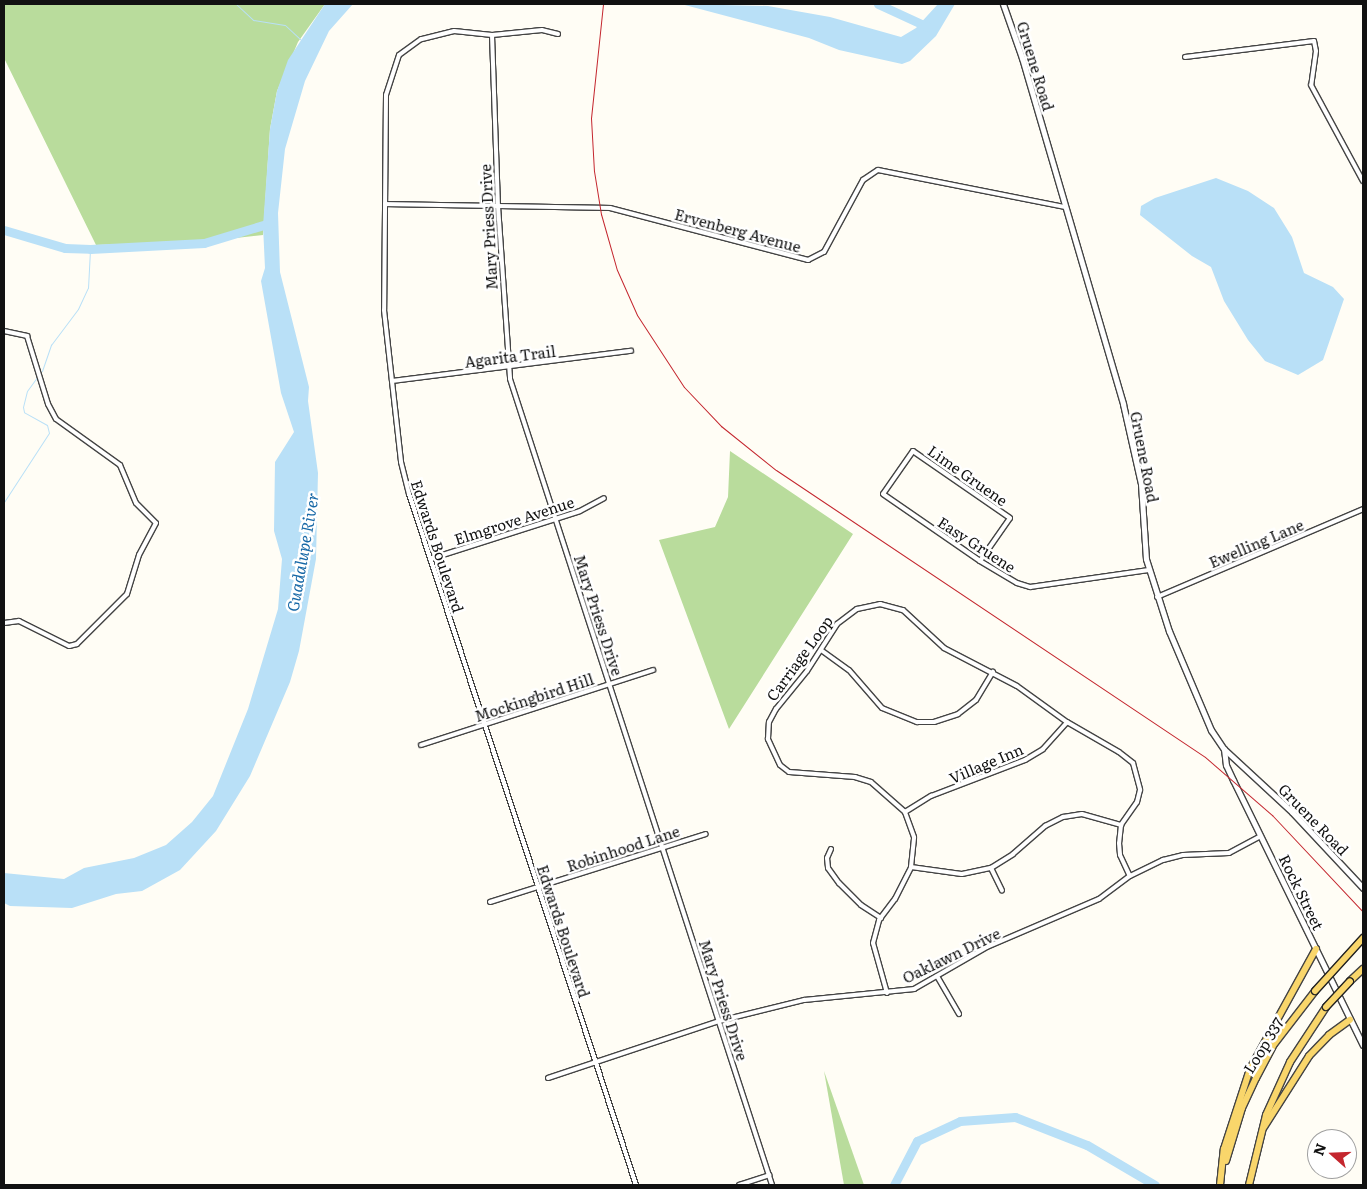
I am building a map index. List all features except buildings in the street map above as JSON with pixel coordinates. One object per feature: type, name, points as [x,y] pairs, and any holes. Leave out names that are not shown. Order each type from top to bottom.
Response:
[{"type":"main road","name":"Loop 337","points":[[1220,1185],[1233,1132],[1256,1078],[1275,1043],[1315,991],[1363,938]]},
{"type":"main road","points":[[1220,1185],[1228,1132],[1250,1069],[1316,948]]},
{"type":"main road","name":"Loop 337","points":[[1249,1185],[1259,1134],[1290,1062],[1326,1007],[1363,968]]},
{"type":"main road","points":[[1259,1134],[1309,1056],[1329,1035],[1350,1020]]},
{"type":"street","name":"Gruene Road","points":[[1003,4],[1065,207],[1136,455],[1149,570],[1208,722],[1224,749],[1292,812],[1363,888]]},
{"type":"street","name":"Edwards Boulevard","points":[[558,34],[542,30],[492,35],[460,30],[429,36],[410,44],[398,55],[386,94],[384,304],[405,481],[636,1185]]},
{"type":"street","name":"Mary Priess Drive","points":[[492,35],[498,206],[508,368],[555,519],[772,1185]]},
{"type":"street","points":[[1185,57],[1314,41],[1316,60],[1312,85],[1363,181]]},
{"type":"street","name":"Ervenberg Avenue","points":[[385,204],[616,209],[808,260],[824,252],[863,180],[878,170],[1065,207]]},
{"type":"street","points":[[4,332],[27,336],[48,404],[56,419],[120,465],[136,503],[156,524],[139,555],[127,594],[77,644],[69,646],[19,621],[4,623]]},
{"type":"street","name":"Agarita Trail","points":[[392,381],[508,368],[631,351]]},
{"type":"street","name":"Easy Gruene","points":[[913,451],[883,494],[980,561],[1017,583],[1030,587],[1149,570]]},
{"type":"street","name":"Lime Gruene","points":[[913,451],[1010,518],[980,561]]},
{"type":"street","name":"Elmgrove Avenue","points":[[430,559],[555,519],[604,498]]},
{"type":"street","name":"Ewelling Lane","points":[[1158,597],[1363,509]]},
{"type":"street","name":"Carriage Loop","points":[[912,867],[914,837],[905,812],[871,782],[855,777],[797,775],[780,765],[768,739],[769,722],[821,650],[837,624],[850,613],[863,606],[889,605],[909,614],[944,648],[993,672],[1067,722],[1119,752],[1132,764],[1140,790],[1137,802],[1121,825]]},
{"type":"street","points":[[821,650],[849,670],[882,708],[917,722],[934,722],[958,714],[976,700],[993,672]]},
{"type":"street","name":"Mockingbird Hill","points":[[421,745],[653,670]]},
{"type":"street","name":"Village Inn","points":[[905,812],[931,796],[1025,760],[1043,749],[1067,722]]},
{"type":"street","name":"Rock Street","points":[[1224,749],[1226,765],[1363,1044]]},
{"type":"street","points":[[887,994],[873,943],[881,918],[912,867],[962,874],[991,868],[1013,854],[1045,826],[1063,817],[1082,814],[1121,825],[1120,855],[1130,876]]},
{"type":"street","name":"Robinhood Lane","points":[[490,902],[706,834]]},
{"type":"street","name":"Oaklawn Drive","points":[[548,1078],[719,1021],[804,1000],[887,994],[914,989],[986,948],[1099,899],[1130,876],[1177,856],[1229,853],[1261,836]]},
{"type":"street","points":[[831,849],[827,858],[828,868],[838,883],[861,905],[881,918]]},
{"type":"street","points":[[991,868],[1002,891]]},
{"type":"street","points":[[937,976],[959,1014]]},
{"type":"street","points":[[738,1185],[769,1175]]},
{"type":"green space","points":[[4,4],[325,4],[298,42],[277,91],[270,129],[263,235],[209,241],[96,245],[4,58]]},
{"type":"green space","points":[[730,451],[853,534],[729,729],[659,540],[715,527],[728,497]]},
{"type":"green space","points":[[824,1071],[864,1185],[844,1185]]},
{"type":"water","name":"Guadalupe River","points":[[325,4],[353,4],[329,31],[305,81],[285,149],[278,213],[280,272],[309,387],[308,401],[318,473],[316,559],[299,651],[290,682],[250,776],[216,831],[180,870],[142,891],[116,894],[72,908],[10,906],[4,903],[4,873],[64,879],[84,868],[134,858],[166,845],[192,822],[213,796],[248,709],[278,609],[282,559],[274,531],[275,462],[294,432],[281,393],[261,281],[265,268],[263,226],[270,129],[277,91],[288,60]]},
{"type":"water","points":[[681,4],[768,6],[830,17],[901,37],[916,28],[938,4],[955,4],[936,36],[910,61],[902,64],[839,50],[809,38]]},
{"type":"water","points":[[1216,178],[1248,191],[1274,208],[1292,237],[1304,273],[1333,287],[1344,299],[1323,360],[1298,375],[1265,361],[1248,340],[1224,301],[1211,267],[1192,256],[1140,215],[1141,206],[1155,198]]},
{"type":"waterway","points":[[236,4],[253,20],[285,25],[300,39]]},
{"type":"waterway","points":[[878,4],[928,27]]},
{"type":"waterway","points":[[4,230],[65,248],[90,249],[204,243],[273,222]]},
{"type":"waterway","points":[[42,371],[51,345],[78,309],[88,288],[90,249]]},
{"type":"waterway","points":[[4,502],[49,433],[47,425],[24,412],[23,407],[27,391],[37,377]]},
{"type":"waterway","points":[[894,1185],[917,1141],[960,1121],[1015,1117],[1087,1145],[1155,1185]]},
{"type":"railway","points":[[603,4],[591,118],[594,171],[601,214],[617,270],[637,315],[684,387],[721,426],[776,470],[1205,757],[1272,815],[1363,912]]}]
